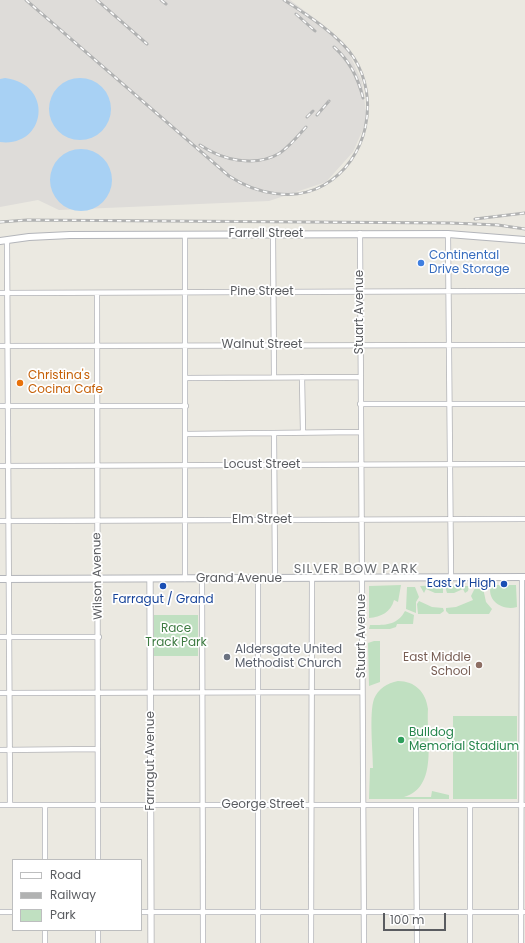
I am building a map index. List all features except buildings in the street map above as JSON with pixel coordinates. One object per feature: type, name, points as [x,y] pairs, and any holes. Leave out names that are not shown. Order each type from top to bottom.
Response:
[{"type":"main road","name":"Farrell Street","points":[[0,241],[62,236],[360,233],[448,234],[525,240]]},
{"type":"main road","name":"Grand Avenue","points":[[0,579],[524,578]]},
{"type":"street","name":"Stuart Avenue","points":[[360,233],[360,465],[363,578],[362,805],[364,943]]},
{"type":"street","points":[[448,234],[450,578]]},
{"type":"street","points":[[185,235],[185,579]]},
{"type":"street","points":[[273,235],[274,377]]},
{"type":"street","points":[[7,240],[10,805]]},
{"type":"street","name":"Pine Street","points":[[0,293],[525,291]]},
{"type":"street","name":"Wilson Avenue","points":[[97,293],[97,579],[99,637],[98,859]]},
{"type":"street","name":"Walnut Street","points":[[0,346],[525,345]]},
{"type":"street","points":[[302,377],[303,433]]},
{"type":"street","points":[[186,378],[360,377]]},
{"type":"street","points":[[360,404],[525,404]]},
{"type":"street","points":[[0,406],[186,406]]},
{"type":"street","points":[[185,434],[360,432]]},
{"type":"street","points":[[274,433],[275,578]]},
{"type":"street","name":"Locust Street","points":[[0,466],[525,464]]},
{"type":"street","name":"Elm Street","points":[[0,522],[525,519]]},
{"type":"street","points":[[258,578],[258,943]]},
{"type":"street","points":[[311,943],[312,578]]},
{"type":"street","points":[[521,943],[523,912],[524,578]]},
{"type":"street","name":"Farragut Avenue","points":[[150,579],[151,943]]},
{"type":"street","points":[[202,579],[203,943]]},
{"type":"street","points":[[0,637],[99,637]]},
{"type":"street","points":[[0,693],[362,692]]},
{"type":"street","points":[[0,750],[98,749]]},
{"type":"street","name":"George Street","points":[[0,805],[523,805]]},
{"type":"street","points":[[45,805],[45,859]]},
{"type":"street","points":[[416,805],[417,943]]},
{"type":"street","points":[[470,805],[470,943]]},
{"type":"street","points":[[0,912],[12,912]]},
{"type":"street","points":[[142,912],[523,912]]},
{"type":"street","points":[[45,931],[45,943]]},
{"type":"street","points":[[98,931],[98,943]]},
{"type":"shaded area","points":[[0,0],[290,0],[321,23],[348,51],[362,81],[367,120],[353,152],[326,182],[269,201],[59,210],[38,200],[0,207]]},
{"type":"green space","points":[[401,585],[398,602],[394,600],[388,611],[378,616],[369,618],[369,586]]},
{"type":"green space","points":[[443,585],[443,593],[435,593],[426,589],[424,593],[420,586]]},
{"type":"green space","points":[[491,585],[516,585],[517,607],[506,608],[497,604],[491,596]]},
{"type":"green space","points":[[445,586],[469,586],[468,591],[465,593],[463,589],[454,593],[447,593]]},
{"type":"green space","points":[[407,587],[415,587],[419,597],[416,602],[416,613],[406,609]]},
{"type":"green space","points":[[475,588],[483,588],[486,602],[492,609],[489,614],[449,614],[446,611],[446,608],[456,607],[473,600],[471,596]]},
{"type":"green space","points":[[419,601],[432,607],[443,608],[444,611],[440,614],[418,614],[417,604]]},
{"type":"green space","points":[[405,611],[414,615],[413,624],[397,624],[396,627],[390,629],[369,629],[370,625],[385,625],[398,620]]},
{"type":"green space","name":"Race Track Park","points":[[154,615],[198,615],[198,656],[154,656]]},
{"type":"green space","points":[[380,641],[380,682],[369,686],[368,643]]},
{"type":"green space","points":[[398,681],[410,683],[419,689],[425,697],[428,709],[429,747],[426,772],[422,783],[415,792],[404,797],[431,797],[432,791],[449,795],[449,799],[369,799],[370,768],[373,768],[371,723],[374,699],[383,687]]},
{"type":"green space","points":[[453,716],[517,716],[517,799],[453,799]]},
{"type":"water","points":[[5,78],[21,83],[32,91],[38,102],[38,114],[35,126],[27,135],[15,141],[0,142],[0,79]]},
{"type":"water","points":[[74,78],[86,78],[102,87],[109,97],[111,109],[109,121],[102,131],[86,140],[74,140],[63,135],[54,126],[49,115],[49,103],[54,92],[63,83]]},
{"type":"water","points":[[75,149],[87,149],[103,158],[110,168],[112,180],[110,192],[103,202],[87,211],[75,211],[64,206],[55,197],[50,186],[50,174],[55,163],[64,154]]},
{"type":"railway","points":[[26,0],[229,176],[263,191],[276,194],[288,194],[313,190],[324,185],[339,174],[351,160],[360,145],[368,110],[362,74],[348,50],[322,26],[284,0]]},
{"type":"railway","points":[[97,0],[147,44]]},
{"type":"railway","points":[[161,0],[166,4]]},
{"type":"railway","points":[[296,14],[315,31]]},
{"type":"railway","points":[[334,47],[345,58],[353,70],[359,83],[363,98]]},
{"type":"railway","points":[[317,115],[329,101]]},
{"type":"railway","points":[[307,117],[313,111]]},
{"type":"railway","points":[[200,145],[218,155],[228,158],[250,161],[260,160],[270,158],[280,153],[291,144],[306,127]]},
{"type":"railway","points":[[475,219],[525,213]]},
{"type":"railway","points":[[0,222],[27,220],[451,223],[498,225],[525,229]]},
{"type":"place","name":"Continental Drive Storage","points":[[421,263]]},
{"type":"place","name":"Christina's Cocina Cafe","points":[[20,383]]},
{"type":"place","name":"East Jr High","points":[[504,584]]},
{"type":"place","name":"Farragut / Grand","points":[[163,586]]},
{"type":"place","name":"Aldersgate United Methodist Church","points":[[227,657]]},
{"type":"place","name":"East Middle School","points":[[479,665]]},
{"type":"place","name":"Bulldog Memorial Stadium","points":[[401,740]]},
{"type":"district","name":"SILVER BOW PARK","points":[[356,570]]}]
